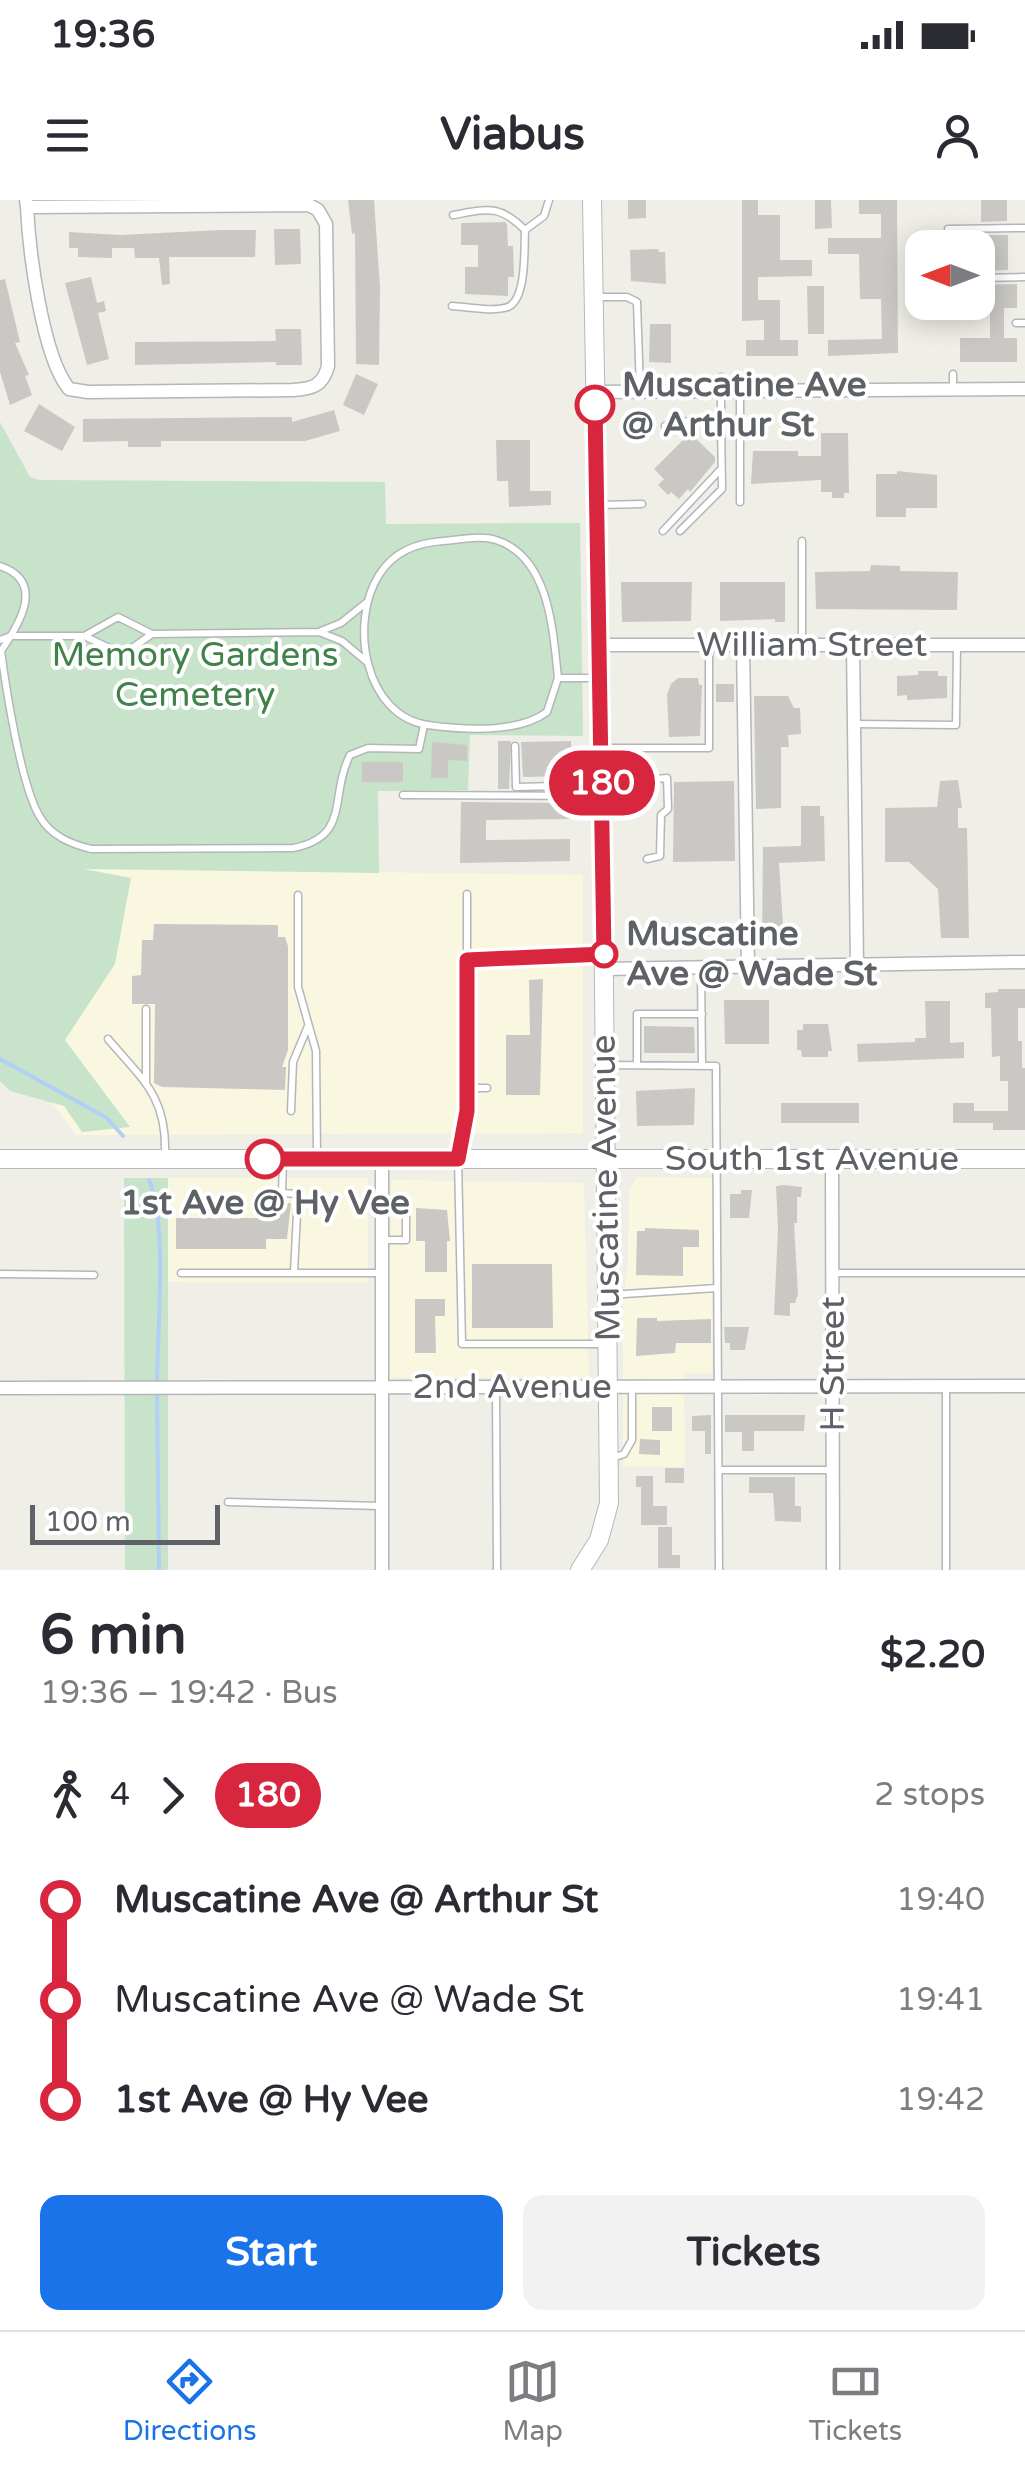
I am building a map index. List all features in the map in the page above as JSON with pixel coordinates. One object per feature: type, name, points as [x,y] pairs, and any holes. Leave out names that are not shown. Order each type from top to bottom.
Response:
[{"type":"main road","name":"Muscatine Avenue","points":[[580,1570],[599,1540],[606,1520],[609,1459],[592,200]]},
{"type":"main road","name":"South 1st Avenue","points":[[0,1159],[1025,1159]]},
{"type":"street","points":[[27,203],[309,205],[318,210],[326,224],[325,377],[309,390],[88,392],[68,388],[35,286],[27,203]]},
{"type":"street","points":[[595,392],[721,384],[740,391],[918,383],[953,390],[1025,389]]},
{"type":"street","name":"William Street","points":[[600,644],[1025,645]]},
{"type":"street","points":[[744,645],[748,966]]},
{"type":"street","points":[[852,645],[857,965]]},
{"type":"street","points":[[604,962],[701,967],[1025,962]]},
{"type":"street","name":"H Street","points":[[832,1158],[833,1570]]},
{"type":"street","points":[[382,1159],[382,1570]]},
{"type":"street","name":"2nd Avenue","points":[[0,1388],[1025,1386]]},
{"type":"lane","points":[[525,230],[544,216],[549,200]]},
{"type":"lane","points":[[452,306],[496,308],[516,302],[523,280],[525,230],[510,215],[498,210],[454,215]]},
{"type":"lane","points":[[948,229],[1025,228]]},
{"type":"lane","points":[[995,278],[1025,277]]},
{"type":"lane","points":[[594,297],[627,297],[637,302],[640,391]]},
{"type":"lane","points":[[953,374],[953,390]]},
{"type":"lane","points":[[680,531],[722,489],[721,384]]},
{"type":"lane","points":[[740,391],[740,502]]},
{"type":"lane","points":[[665,426],[671,422],[721,420]]},
{"type":"lane","points":[[663,531],[721,469]]},
{"type":"lane","points":[[598,505],[642,504]]},
{"type":"lane","points":[[497,540],[513,548],[537,579],[550,618],[558,678],[554,699],[534,722],[489,727],[424,725],[402,715],[383,697],[368,663],[367,602],[379,575],[404,550],[428,542],[497,540]]},
{"type":"lane","points":[[802,541],[802,644]]},
{"type":"lane","points":[[0,566],[26,582],[27,598],[1,650],[29,792],[40,818],[72,845],[91,849],[293,848],[310,844],[325,836],[332,825],[342,770],[350,755],[368,748],[419,749],[424,725]]},
{"type":"lane","points":[[84,636],[118,617],[152,634],[320,632],[341,623],[367,602]]},
{"type":"lane","points":[[320,632],[342,641],[368,663]]},
{"type":"lane","points":[[0,640],[11,636],[84,636],[118,652],[128,651],[152,634]]},
{"type":"lane","points":[[602,748],[709,748],[709,644]]},
{"type":"lane","points":[[854,724],[956,725],[957,645]]},
{"type":"lane","points":[[558,678],[600,678]]},
{"type":"lane","points":[[515,746],[516,788],[602,791]]},
{"type":"lane","points":[[644,780],[667,778],[668,794],[668,809],[662,814],[660,856],[647,859]]},
{"type":"lane","points":[[403,795],[602,791]]},
{"type":"lane","points":[[467,894],[467,1111],[458,1159],[462,1344],[608,1344]]},
{"type":"lane","points":[[298,895],[298,987],[316,1051],[317,1159]]},
{"type":"lane","points":[[467,960],[604,962]]},
{"type":"lane","points":[[701,967],[702,1066]]},
{"type":"lane","points":[[146,1008],[146,1083]]},
{"type":"lane","points":[[638,1065],[638,1014],[702,1014]]},
{"type":"lane","points":[[290,1111],[293,1062],[309,1024]]},
{"type":"lane","points":[[108,1039],[146,1083],[162,1110],[165,1158]]},
{"type":"lane","points":[[606,1065],[716,1066],[719,1570]]},
{"type":"lane","points":[[467,1088],[488,1088]]},
{"type":"lane","points":[[283,1159],[282,1193],[298,1194],[294,1273]]},
{"type":"lane","points":[[380,1240],[406,1240],[406,1200],[381,1200]]},
{"type":"lane","points":[[180,1273],[380,1273]]},
{"type":"lane","points":[[833,1273],[1025,1273]]},
{"type":"lane","points":[[0,1274],[94,1274]]},
{"type":"lane","points":[[607,1295],[717,1288]]},
{"type":"lane","points":[[609,1459],[629,1450],[632,1386]]},
{"type":"lane","points":[[946,1386],[946,1570]]},
{"type":"lane","points":[[496,1387],[497,1570]]},
{"type":"lane","points":[[719,1470],[833,1470]]},
{"type":"lane","points":[[228,1502],[382,1506]]},
{"type":"shaded area","points":[[0,867],[583,875],[583,1133],[76,1135],[9,1044]]},
{"type":"shaded area","points":[[637,1177],[712,1178],[712,1373],[684,1373],[685,1467],[623,1467],[623,1303],[629,1191]]},
{"type":"shaded area","points":[[168,1178],[368,1178],[368,1283],[168,1282]]},
{"type":"shaded area","points":[[391,1180],[584,1183],[589,1377],[389,1378]]},
{"type":"green space","name":"Memory Gardens Cemetery","points":[[0,422],[30,477],[40,480],[385,482],[386,524],[580,523],[583,736],[470,735],[468,790],[378,791],[379,873],[84,869],[131,878],[115,964],[65,1040],[130,1127],[82,1132],[64,1106],[10,1091],[0,1081]]},
{"type":"green space","points":[[124,1178],[168,1178],[168,1570],[125,1570]]},
{"type":"building","points":[[348,200],[374,200],[380,287],[379,365],[356,364],[355,233],[352,234]]},
{"type":"building","points":[[628,200],[646,200],[646,218],[628,219]]},
{"type":"building","points":[[742,200],[758,200],[758,215],[780,215],[780,260],[812,260],[812,276],[758,277],[758,300],[780,300],[780,340],[798,340],[798,356],[746,356],[746,340],[764,340],[764,320],[742,321]]},
{"type":"building","points":[[815,200],[831,200],[832,228],[815,229]]},
{"type":"building","points":[[859,200],[897,200],[898,353],[828,356],[828,340],[882,339],[881,299],[860,299],[859,254],[828,254],[828,238],[881,238],[881,214],[859,214]]},
{"type":"building","points":[[981,200],[1007,200],[1007,221],[981,222]]},
{"type":"building","points":[[505,222],[508,246],[513,246],[514,277],[508,277],[508,296],[465,294],[465,267],[478,267],[478,245],[461,245],[461,223]]},
{"type":"building","points":[[274,229],[300,229],[301,264],[275,265]]},
{"type":"building","points":[[256,230],[255,257],[169,257],[170,284],[162,285],[159,258],[135,258],[134,248],[112,248],[112,258],[78,257],[78,248],[69,248],[69,232],[120,235]]},
{"type":"building","points":[[995,235],[1008,235],[1008,270],[995,270]]},
{"type":"building","points":[[630,250],[665,252],[666,284],[631,281]]},
{"type":"building","points":[[91,277],[97,303],[104,301],[106,311],[98,313],[109,359],[87,365],[65,283]]},
{"type":"building","points":[[5,279],[20,342],[15,343],[29,375],[25,376],[32,395],[10,405],[0,372],[0,280]]},
{"type":"building","points":[[1017,284],[1017,308],[1004,308],[1004,338],[1017,338],[1017,362],[960,362],[960,338],[990,338],[990,320],[995,320],[995,285]]},
{"type":"building","points":[[807,286],[824,286],[824,334],[808,334]]},
{"type":"building","points":[[650,324],[671,324],[671,363],[649,362]]},
{"type":"building","points":[[275,329],[301,329],[302,365],[135,365],[135,342],[276,341]]},
{"type":"building","points":[[356,374],[378,384],[364,415],[343,405]]},
{"type":"building","points":[[39,404],[75,427],[62,451],[24,431]]},
{"type":"building","points":[[334,410],[340,431],[305,441],[161,441],[161,447],[128,447],[128,441],[83,442],[83,419],[292,417],[292,422]]},
{"type":"building","points":[[690,433],[715,457],[715,462],[690,492],[688,489],[679,499],[658,485],[664,479],[654,469]]},
{"type":"building","points":[[821,433],[848,433],[849,493],[844,493],[844,498],[832,498],[832,492],[821,492],[821,480],[751,484],[753,451],[798,451],[798,456],[821,456]]},
{"type":"building","points":[[496,440],[530,440],[530,491],[551,491],[551,505],[509,507],[508,481],[497,481]]},
{"type":"building","points":[[897,471],[937,475],[937,508],[906,508],[906,517],[876,517],[876,474]]},
{"type":"building","points":[[871,565],[900,566],[900,571],[958,572],[957,610],[816,609],[815,572],[870,571]]},
{"type":"building","points":[[621,582],[692,582],[691,621],[622,622]]},
{"type":"building","points":[[720,582],[785,582],[785,622],[720,621]]},
{"type":"building","points":[[918,671],[938,671],[938,676],[947,676],[947,698],[907,700],[907,695],[897,696],[897,676],[918,675]]},
{"type":"building","points":[[678,678],[698,678],[702,685],[700,736],[669,737],[667,695]]},
{"type":"building","points":[[716,684],[734,684],[734,702],[716,702]]},
{"type":"building","points":[[754,696],[788,696],[794,708],[800,708],[801,734],[788,735],[789,747],[781,747],[781,808],[756,809]]},
{"type":"building","points":[[498,741],[511,741],[509,789],[498,789]]},
{"type":"building","points":[[571,741],[572,776],[523,777],[521,742]]},
{"type":"building","points":[[432,742],[467,745],[467,761],[448,760],[448,778],[431,778]]},
{"type":"building","points":[[362,762],[403,762],[403,782],[362,782]]},
{"type":"building","points":[[958,780],[962,808],[958,808],[958,828],[967,828],[969,938],[941,938],[938,889],[909,862],[885,862],[885,808],[937,807],[940,781]]},
{"type":"building","points":[[734,781],[735,861],[673,862],[674,782]]},
{"type":"building","points":[[461,802],[570,803],[570,819],[486,820],[486,840],[570,839],[570,861],[460,863]]},
{"type":"building","points":[[801,806],[820,806],[820,816],[824,816],[825,861],[779,863],[784,940],[762,940],[763,847],[801,846]]},
{"type":"building","points":[[154,924],[278,925],[278,937],[285,937],[288,946],[288,1050],[282,1067],[286,1067],[285,1090],[162,1087],[154,1083],[155,1004],[132,1004],[132,976],[141,975],[142,940],[153,940]]},
{"type":"building","points":[[543,979],[540,1095],[506,1095],[506,1035],[530,1035],[529,980]]},
{"type":"building","points":[[1025,989],[1025,1008],[1018,1008],[1018,1041],[1022,1041],[1025,1068],[1025,1130],[993,1130],[993,1123],[953,1123],[953,1103],[974,1103],[974,1111],[1008,1111],[1008,1081],[1000,1081],[1000,1056],[992,1057],[991,1008],[985,1008],[985,993]]},
{"type":"building","points":[[724,1000],[769,1000],[769,1044],[725,1044]]},
{"type":"building","points":[[925,1001],[950,1001],[950,1043],[964,1042],[964,1058],[858,1062],[857,1044],[915,1042],[915,1038],[926,1038]]},
{"type":"building","points":[[803,1024],[828,1024],[832,1051],[828,1051],[828,1057],[802,1057],[801,1050],[797,1050],[797,1030],[803,1030]]},
{"type":"building","points":[[644,1026],[694,1027],[695,1053],[644,1053]]},
{"type":"building","points":[[695,1088],[694,1125],[637,1126],[636,1091]]},
{"type":"building","points":[[781,1103],[859,1103],[859,1123],[781,1123]]},
{"type":"building","points":[[776,1186],[802,1187],[794,1223],[798,1294],[795,1303],[790,1303],[790,1316],[774,1315]]},
{"type":"building","points":[[741,1190],[752,1190],[749,1218],[730,1218],[730,1194],[741,1194]]},
{"type":"building","points":[[268,1203],[291,1203],[287,1239],[266,1239],[266,1249],[176,1249],[176,1218],[268,1218]]},
{"type":"building","points":[[416,1208],[447,1210],[447,1272],[425,1272],[425,1241],[416,1241]]},
{"type":"building","points":[[699,1230],[699,1247],[683,1247],[683,1276],[636,1275],[637,1231]]},
{"type":"building","points":[[472,1264],[552,1264],[553,1328],[472,1328]]},
{"type":"building","points":[[415,1299],[445,1299],[445,1316],[435,1316],[436,1353],[415,1353]]},
{"type":"building","points":[[637,1318],[711,1319],[711,1343],[676,1343],[675,1353],[636,1356]]},
{"type":"building","points":[[724,1327],[749,1327],[745,1350],[730,1350],[730,1343],[725,1343]]},
{"type":"building","points":[[652,1407],[672,1407],[672,1431],[652,1431]]},
{"type":"building","points":[[711,1415],[711,1454],[705,1454],[705,1431],[692,1431],[692,1416]]},
{"type":"building","points":[[725,1415],[805,1415],[804,1431],[754,1431],[754,1451],[742,1451],[742,1432],[725,1432]]},
{"type":"building","points":[[640,1439],[660,1440],[660,1455],[639,1454]]},
{"type":"building","points":[[665,1468],[684,1468],[684,1483],[665,1483]]},
{"type":"building","points":[[636,1476],[653,1476],[653,1506],[667,1506],[667,1525],[641,1525],[641,1487],[636,1487]]},
{"type":"building","points":[[749,1477],[795,1477],[795,1506],[801,1506],[801,1522],[775,1521],[773,1493],[749,1493]]},
{"type":"building","points":[[658,1527],[672,1527],[672,1555],[680,1555],[680,1568],[658,1568]]},
{"type":"waterway","points":[[0,1059],[107,1118],[123,1136]]},
{"type":"waterway","points":[[149,1180],[160,1249],[157,1383]]},
{"type":"waterway","points":[[157,1392],[159,1570]]},
{"type":"bus line","name":"180","points":[[265,1159],[458,1159],[467,1111],[467,960],[604,954],[595,405]]},
{"type":"place","name":"Muscatine Ave @ Arthur St","points":[[595,405]]},
{"type":"place","name":"Muscatine Ave @ Wade St","points":[[604,954]]},
{"type":"place","name":"1st Ave @ Hy Vee","points":[[265,1159]]}]
